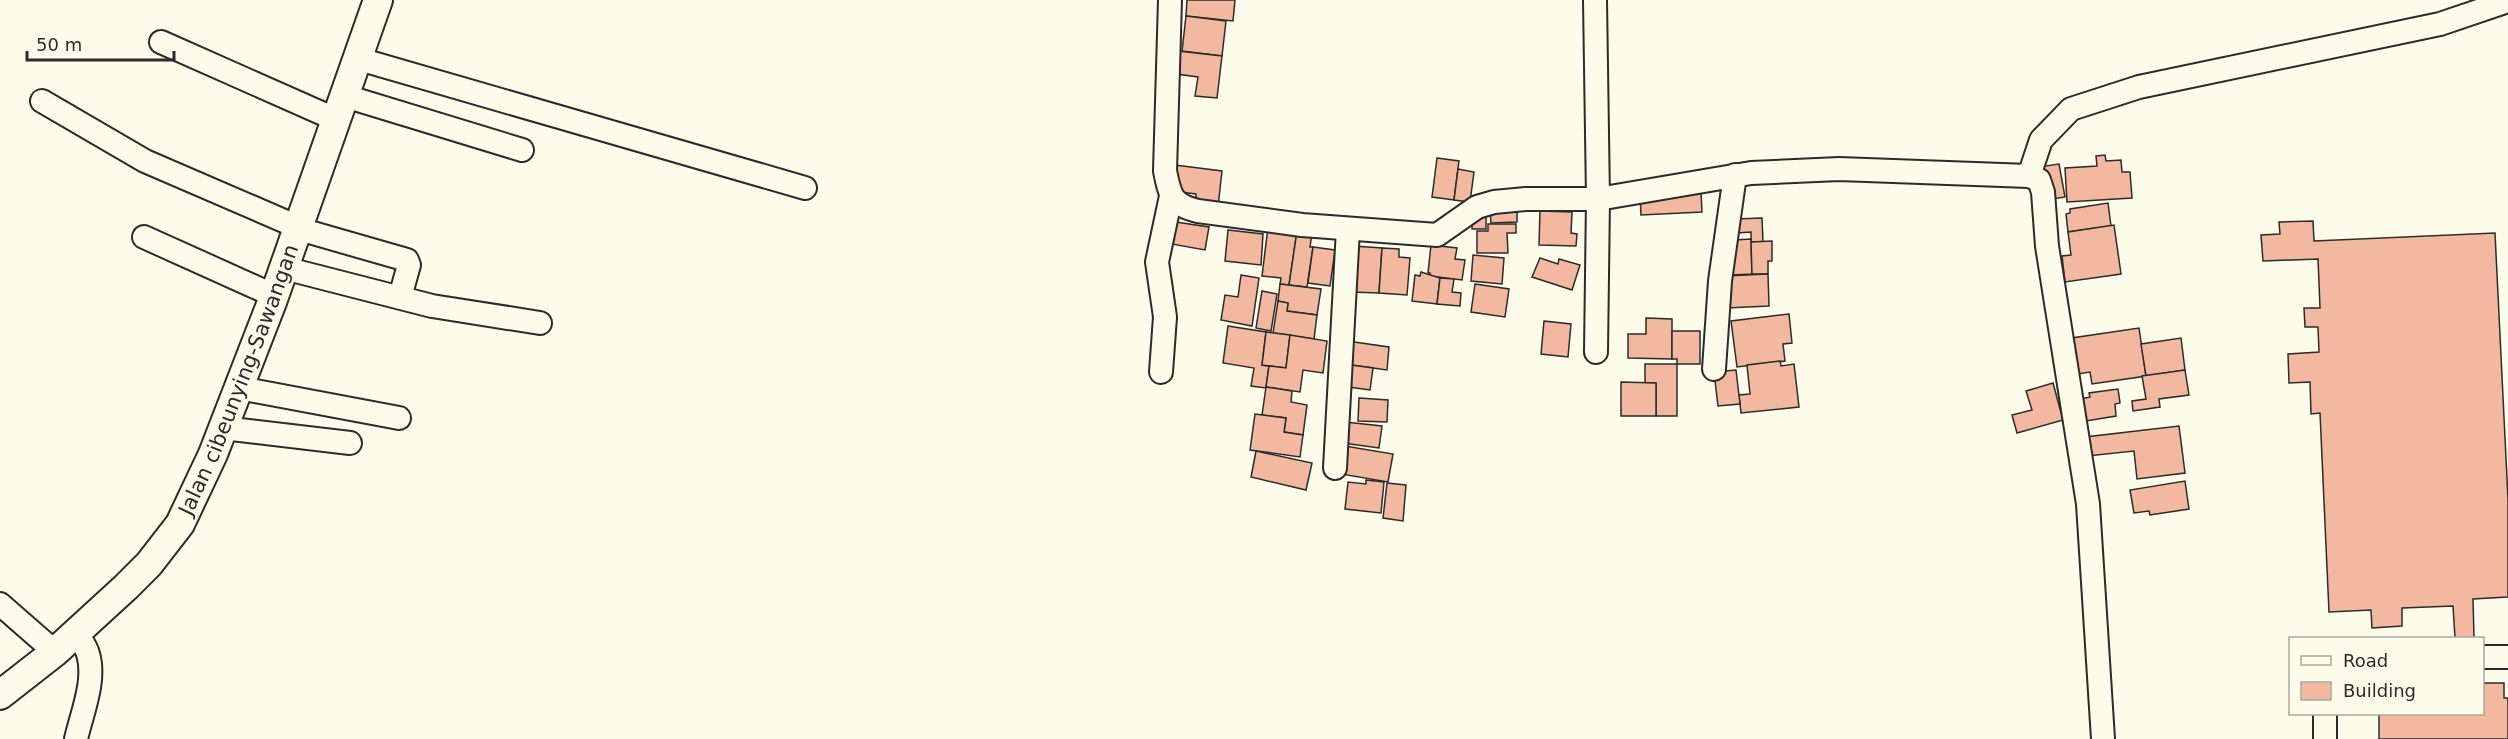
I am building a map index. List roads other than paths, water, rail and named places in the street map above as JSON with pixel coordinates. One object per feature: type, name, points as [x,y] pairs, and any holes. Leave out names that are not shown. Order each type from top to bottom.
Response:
[{"type":"main road","name":"Jalan cibeunying-Sawangan","points":[[0,695],[55,652],[126,587],[166,544],[180,524],[213,454],[275,296],[378,0]]},
{"type":"street","points":[[1161,372],[1165,317],[1157,262],[1171,196],[1165,171],[1170,0]]},
{"type":"street","points":[[1595,0],[1598,199],[1596,352]]},
{"type":"street","points":[[2029,176],[2041,140],[2070,109],[2139,87],[2440,24],[2508,1]]},
{"type":"street","points":[[161,42],[341,108],[522,150]]},
{"type":"street","points":[[359,59],[805,188]]},
{"type":"street","points":[[42,101],[145,161],[299,228],[407,260],[409,265],[400,297]]},
{"type":"street","points":[[1171,196],[1184,208],[1198,211],[1348,229],[1437,235],[1477,207],[1494,202],[1526,199],[1598,199],[1735,175],[1839,169],[2029,176],[2039,180],[2043,192],[2047,246],[2088,504],[2103,739]]},
{"type":"street","points":[[1714,369],[1720,281],[1735,175]]},
{"type":"street","points":[[1335,468],[1348,229]]},
{"type":"street","points":[[144,237],[275,296]]},
{"type":"street","points":[[284,268],[432,306],[540,323]]},
{"type":"street","points":[[239,388],[399,418]]},
{"type":"street","points":[[223,428],[350,443]]},
{"type":"street","points":[[0,604],[55,652]]},
{"type":"street","points":[[75,739],[89,681],[90,665],[87,652],[76,632]]},
{"type":"street","points":[[2484,657],[2508,657]]},
{"type":"street","points":[[2325,715],[2325,739]]}]
